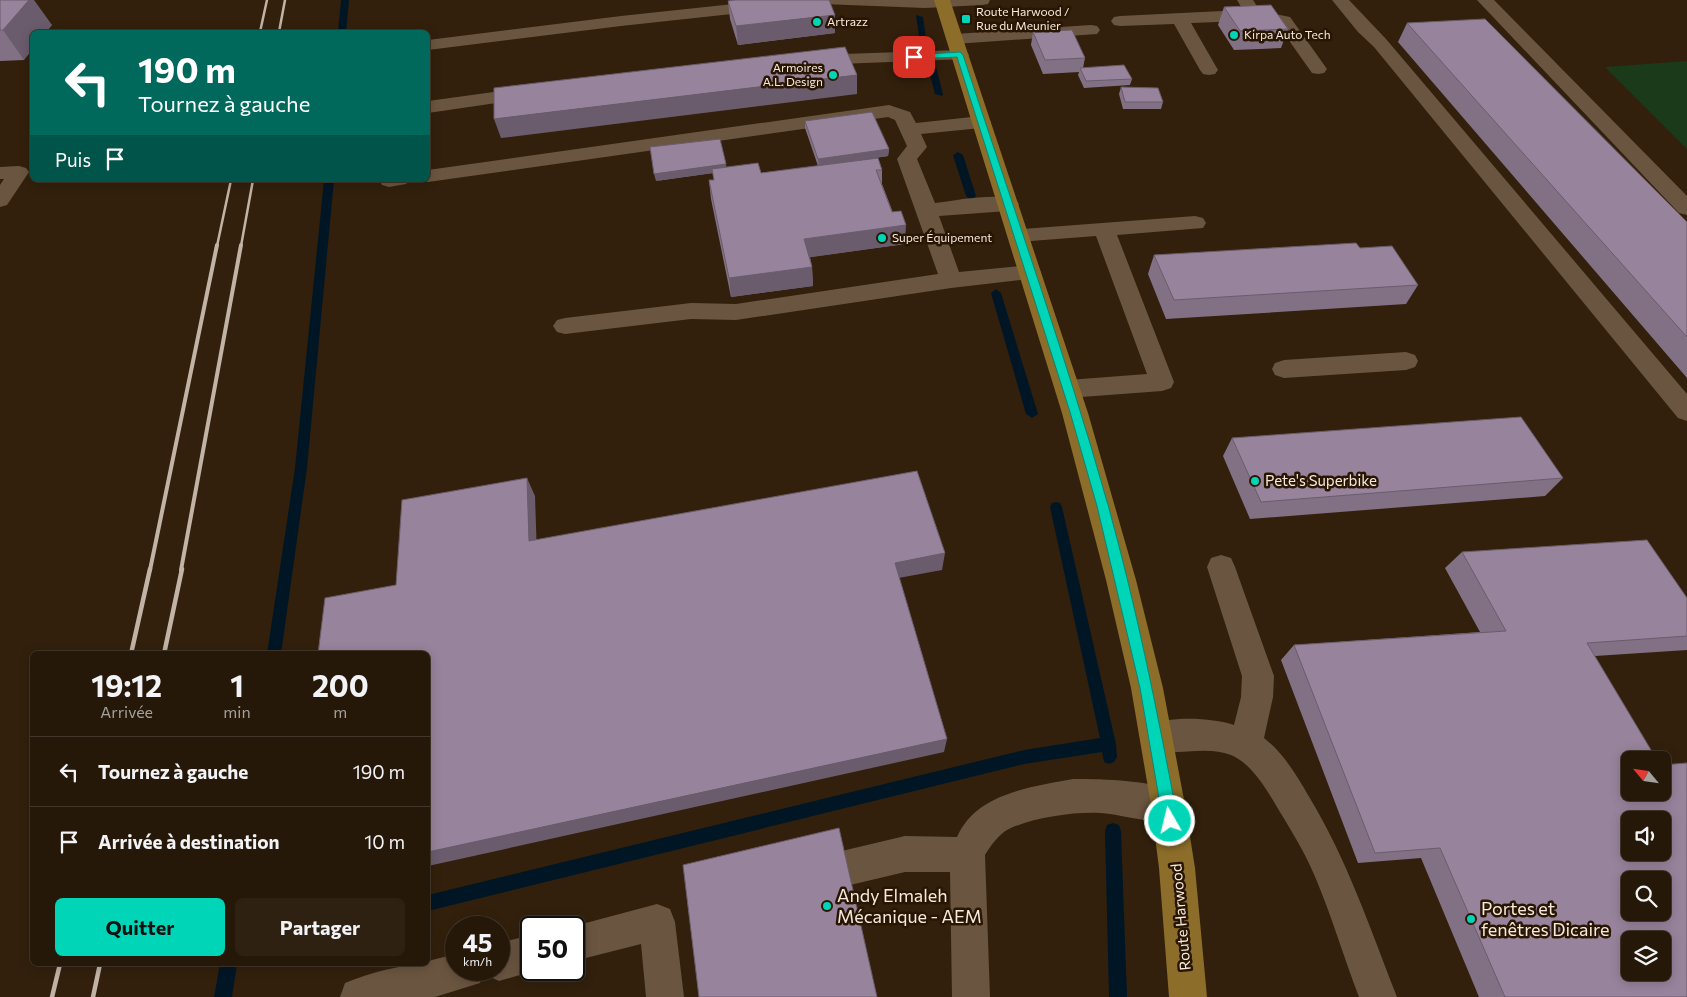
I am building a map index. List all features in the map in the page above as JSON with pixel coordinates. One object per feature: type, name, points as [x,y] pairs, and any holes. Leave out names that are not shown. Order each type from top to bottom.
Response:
[{"type":"main road","name":"Route Harwood","points":[[943,1],[1068,389],[1107,524],[1135,638],[1168,805],[1177,868],[1188,997]]},
{"type":"street","points":[[430,45],[621,21],[820,0]]},
{"type":"street","points":[[826,0],[982,0]]},
{"type":"street","points":[[1340,0],[1380,43],[1687,411]]},
{"type":"street","points":[[1485,0],[1687,208]]},
{"type":"street","points":[[1120,21],[1250,13],[1284,21],[1318,69]]},
{"type":"street","points":[[1180,18],[1209,70]]},
{"type":"street","points":[[796,62],[957,47],[1090,30]]},
{"type":"street","points":[[430,107],[543,92]]},
{"type":"street","points":[[430,176],[889,111],[903,116],[917,147],[907,159],[951,280]]},
{"type":"street","points":[[909,129],[981,122]]},
{"type":"street","points":[[0,173],[19,172],[0,200]]},
{"type":"street","points":[[926,210],[1008,204]]},
{"type":"street","points":[[1018,235],[1195,223]]},
{"type":"street","points":[[1068,389],[1162,382],[1104,229]]},
{"type":"street","points":[[565,326],[691,311],[736,312],[951,280],[1030,273]]},
{"type":"street","points":[[1284,369],[1406,361]]},
{"type":"street","points":[[1221,567],[1258,676],[1257,696],[1246,745]]},
{"type":"street","points":[[1156,737],[1215,737],[1230,739],[1246,745],[1265,760],[1312,832],[1328,865],[1378,997]]},
{"type":"street","points":[[971,997],[967,855],[973,841],[991,820],[1018,807],[1073,796],[1101,796],[1168,805]]},
{"type":"street","points":[[846,868],[905,854],[967,855]]},
{"type":"street","points":[[585,940],[658,922],[665,997]]},
{"type":"street","points":[[359,997],[445,976]]},
{"type":"green space","points":[[1687,61],[1687,149],[1605,67]]},
{"type":"building","points":[[0,0],[29,0],[3,30],[0,30]]},
{"type":"building","points":[[829,0],[835,15],[736,26],[728,1]]},
{"type":"building","points":[[1271,5],[1288,29],[1240,31],[1224,7]]},
{"type":"building","points":[[1485,19],[1687,222],[1687,337],[1407,23]]},
{"type":"building","points":[[1072,30],[1085,58],[1045,60],[1033,32]]},
{"type":"building","points":[[845,47],[857,75],[494,119],[494,88]]},
{"type":"building","points":[[1124,65],[1132,79],[1086,81],[1080,68]]},
{"type":"building","points":[[1121,87],[1158,88],[1163,102],[1125,102]]},
{"type":"building","points":[[872,112],[889,149],[818,159],[805,121]]},
{"type":"building","points":[[720,139],[726,164],[654,174],[650,147]]},
{"type":"building","points":[[878,158],[882,170],[876,170],[892,212],[901,211],[906,225],[804,239],[812,267],[729,278],[709,180],[714,180],[712,169],[758,163],[761,173]]},
{"type":"building","points":[[1356,243],[1360,248],[1392,246],[1418,285],[1174,300],[1154,255]]},
{"type":"building","points":[[1521,417],[1563,478],[1261,502],[1232,438]]},
{"type":"building","points":[[917,471],[945,553],[895,563],[947,739],[430,852],[430,651],[318,651],[325,598],[396,585],[402,500],[527,478],[529,541]]},
{"type":"building","points":[[1647,540],[1687,598],[1687,636],[1587,643],[1652,751],[1621,751],[1621,801],[1671,801],[1671,764],[1687,763],[1687,997],[1505,997],[1440,848],[1375,853],[1294,645],[1506,631],[1462,552]]},
{"type":"building","points":[[839,828],[877,997],[699,997],[683,865]]},
{"type":"waterway","points":[[342,30],[345,0]]},
{"type":"waterway","points":[[919,17],[923,36]]},
{"type":"waterway","points":[[932,67],[939,94]]},
{"type":"waterway","points":[[958,155],[971,196]]},
{"type":"waterway","points":[[274,651],[301,468],[329,182]]},
{"type":"waterway","points":[[996,293],[1032,414]]},
{"type":"waterway","points":[[1056,507],[1109,744]]},
{"type":"waterway","points":[[430,903],[1024,757],[1085,746],[1109,744]]},
{"type":"waterway","points":[[1109,744],[1109,757]]},
{"type":"waterway","points":[[1113,831],[1118,997]]},
{"type":"waterway","points":[[223,997],[228,966]]},
{"type":"railway","points":[[260,30],[267,0]]},
{"type":"railway","points":[[279,30],[285,0]]},
{"type":"railway","points":[[217,246],[231,182]]},
{"type":"railway","points":[[241,246],[253,182]]},
{"type":"railway","points":[[150,570],[217,245]]},
{"type":"railway","points":[[181,570],[241,245]]},
{"type":"railway","points":[[132,651],[150,569]]},
{"type":"railway","points":[[165,651],[182,569]]},
{"type":"railway","points":[[52,997],[60,966]]},
{"type":"railway","points":[[93,997],[100,966]]},
{"type":"place","name":"Route Harwood / Rue du Meunier","points":[[966,19]]},
{"type":"place","name":"Artrazz","points":[[817,22]]},
{"type":"place","name":"Kirpa Auto Tech","points":[[1234,35]]},
{"type":"place","name":"Armoires A.L. Design","points":[[833,75]]},
{"type":"place","name":"Super Équipement","points":[[882,238]]},
{"type":"place","name":"Pete's Superbike","points":[[1255,481]]},
{"type":"place","name":"Andy Elmaleh Mécanique - AEM","points":[[827,906]]},
{"type":"place","name":"Portes et fenêtres Dicaire","points":[[1471,919]]},
{"type":"route","points":[[914,57],[960,55],[1075,412],[1102,506],[1146,688],[1158,745],[1170,821]]}]
